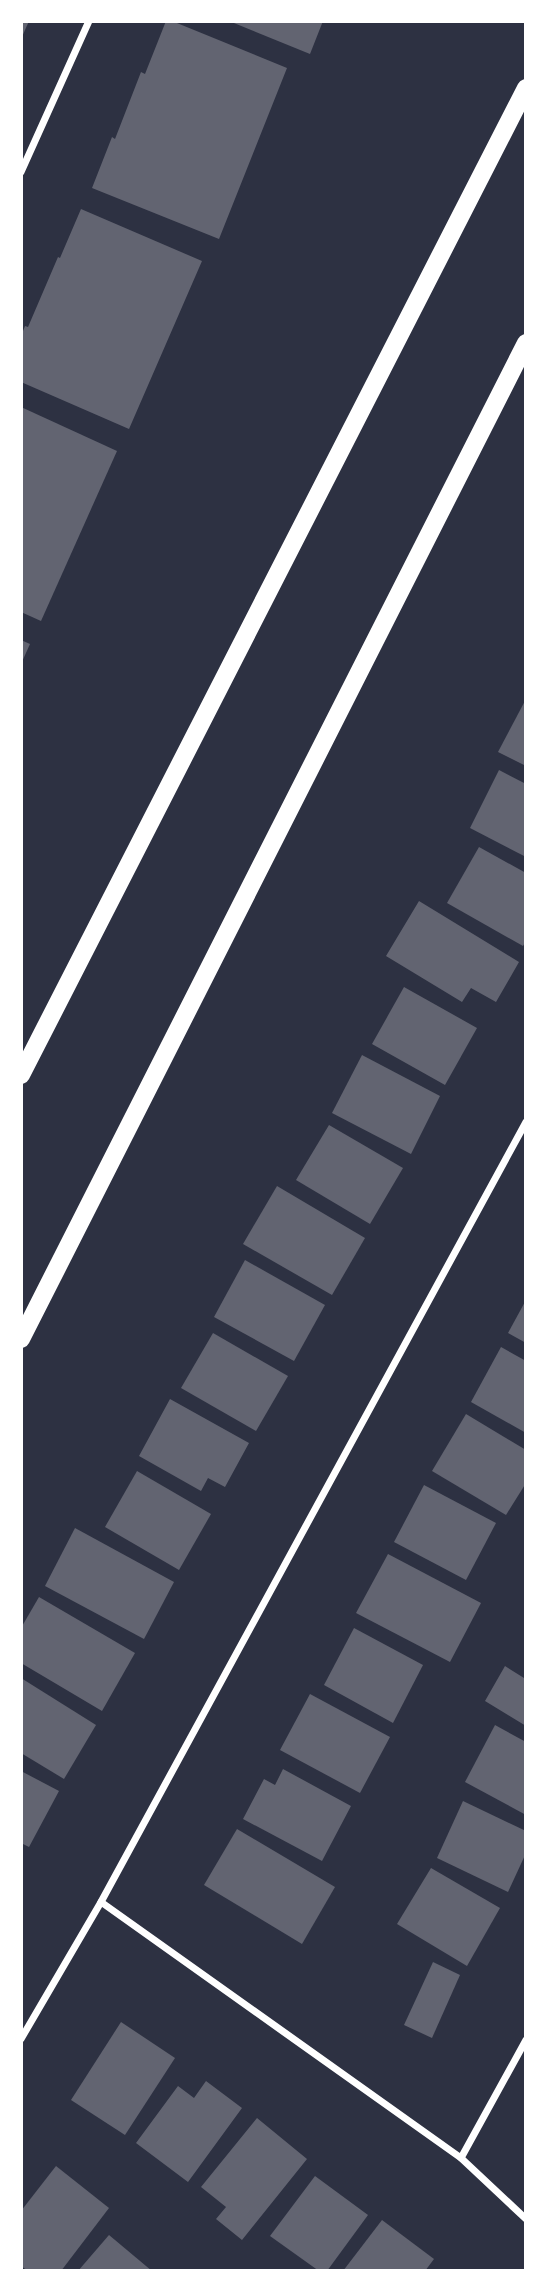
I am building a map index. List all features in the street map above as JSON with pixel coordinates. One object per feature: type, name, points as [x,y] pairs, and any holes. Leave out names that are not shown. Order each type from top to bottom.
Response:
[{"type":"main road","points":[[21,1075],[526,88]]},
{"type":"main road","points":[[21,1339],[526,343]]},
{"type":"street","points":[[21,172],[89,21]]},
{"type":"street","points":[[21,2039],[101,1902],[526,1122]]},
{"type":"street","points":[[101,1902],[461,2158],[526,2219]]},
{"type":"street","points":[[461,2158],[526,2040]]},
{"type":"building","points":[[21,21],[29,21],[21,39]]},
{"type":"building","points":[[166,21],[172,21],[287,68],[219,239],[92,188],[112,137],[115,139],[141,72],[145,74]]},
{"type":"building","points":[[229,21],[323,21],[310,54]]},
{"type":"building","points":[[81,209],[202,261],[129,429],[21,382],[21,336],[25,326],[28,327]]},
{"type":"building","points":[[21,407],[117,451],[41,621],[21,612]]},
{"type":"building","points":[[21,640],[30,644],[21,664]]},
{"type":"building","points":[[526,699],[526,766],[498,752]]},
{"type":"building","points":[[499,770],[526,784],[526,857],[470,828]]},
{"type":"building","points":[[479,847],[526,873],[526,941],[523,946],[447,903]]},
{"type":"building","points":[[419,901],[519,962],[496,1002],[471,988],[462,1002],[386,956]]},
{"type":"building","points":[[404,987],[477,1028],[445,1085],[372,1044]]},
{"type":"building","points":[[362,1055],[440,1096],[411,1154],[332,1113]]},
{"type":"building","points":[[329,1125],[403,1168],[370,1224],[296,1180]]},
{"type":"building","points":[[277,1186],[365,1238],[332,1295],[243,1244]]},
{"type":"building","points":[[245,1260],[325,1305],[294,1361],[214,1317]]},
{"type":"building","points":[[526,1300],[526,1343],[508,1333]]},
{"type":"building","points":[[213,1333],[288,1376],[256,1431],[181,1388]]},
{"type":"building","points":[[501,1347],[526,1361],[526,1433],[471,1402]]},
{"type":"building","points":[[170,1399],[249,1443],[225,1487],[208,1478],[201,1491],[139,1456]]},
{"type":"building","points":[[466,1414],[526,1450],[526,1483],[506,1515],[432,1471]]},
{"type":"building","points":[[137,1471],[211,1514],[179,1570],[105,1527]]},
{"type":"building","points":[[424,1485],[496,1523],[466,1580],[394,1542]]},
{"type":"building","points":[[75,1528],[174,1582],[144,1639],[45,1586]]},
{"type":"building","points":[[388,1554],[481,1603],[450,1662],[356,1613]]},
{"type":"building","points":[[39,1597],[135,1653],[102,1711],[21,1663],[21,1628]]},
{"type":"building","points":[[354,1628],[423,1665],[393,1723],[324,1685]]},
{"type":"building","points":[[505,1666],[524,1678],[526,1674],[526,1726],[485,1701]]},
{"type":"building","points":[[21,1678],[96,1725],[64,1779],[21,1753]]},
{"type":"building","points":[[310,1694],[390,1737],[360,1793],[280,1750]]},
{"type":"building","points":[[495,1725],[526,1742],[526,1815],[465,1782]]},
{"type":"building","points":[[283,1769],[351,1806],[322,1861],[243,1819],[264,1779],[275,1785]]},
{"type":"building","points":[[21,1771],[59,1791],[29,1847],[21,1843]]},
{"type":"building","points":[[463,1801],[526,1831],[526,1853],[508,1892],[437,1858]]},
{"type":"building","points":[[237,1829],[335,1887],[302,1944],[204,1885]]},
{"type":"building","points":[[431,1868],[500,1908],[467,1966],[397,1924]]},
{"type":"building","points":[[433,1962],[460,1975],[432,2038],[404,2025]]},
{"type":"building","points":[[121,2022],[175,2058],[125,2135],[71,2100]]},
{"type":"building","points":[[206,2081],[242,2108],[188,2182],[136,2143],[178,2086],[194,2098]]},
{"type":"building","points":[[257,2118],[307,2159],[242,2240],[216,2219],[226,2207],[201,2187]]},
{"type":"building","points":[[56,2166],[109,2208],[61,2271],[28,2271],[21,2266],[21,2211]]},
{"type":"building","points":[[315,2176],[368,2215],[327,2271],[319,2271],[270,2236]]},
{"type":"building","points":[[382,2220],[434,2259],[425,2271],[343,2271]]},
{"type":"building","points":[[109,2235],[152,2271],[78,2271]]}]
